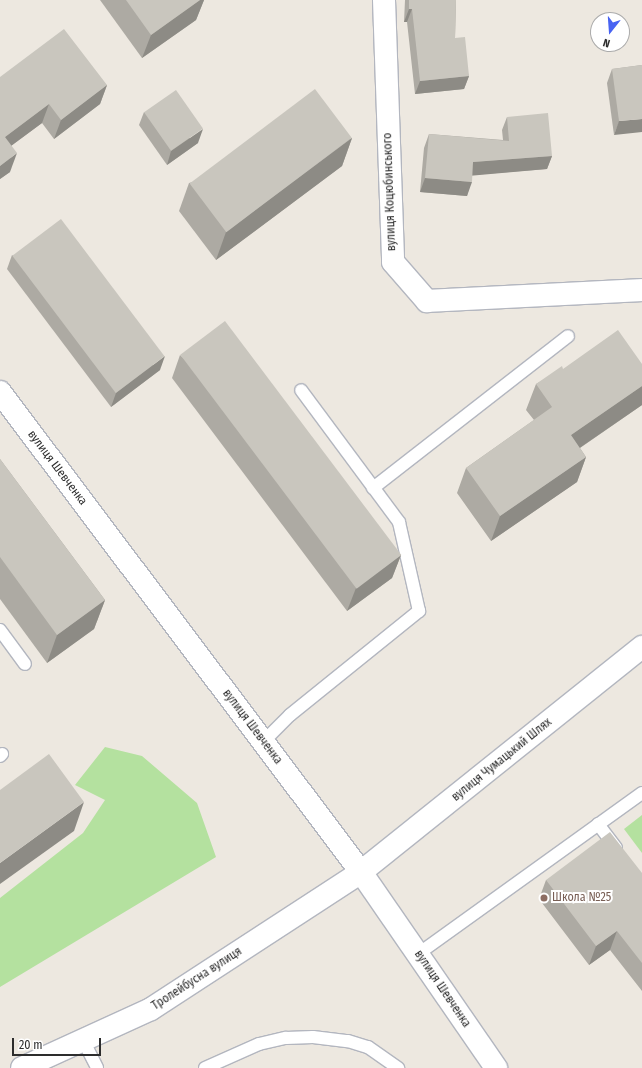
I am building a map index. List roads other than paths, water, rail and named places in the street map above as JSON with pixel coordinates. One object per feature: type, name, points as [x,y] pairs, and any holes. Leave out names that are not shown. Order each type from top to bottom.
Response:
[{"type":"street","name":"вулиця Коцюбинського","points":[[384,0],[393,262],[428,301],[642,290]]},
{"type":"street","name":"вулиця Шевченка","points":[[0,392],[362,872],[496,1068]]},
{"type":"street","name":"вулиця Чумацький Шлях","points":[[362,872],[642,647]]},
{"type":"street","name":"Тролейбусна вулиця","points":[[22,1068],[151,1009],[362,872]]},
{"type":"lane","points":[[373,488],[568,336]]},
{"type":"lane","points":[[263,742],[290,715],[418,611],[399,522],[301,390]]},
{"type":"lane","points":[[0,630],[25,664]]},
{"type":"lane","points":[[418,954],[642,793]]},
{"type":"lane","points":[[598,824],[624,859]]},
{"type":"lane","points":[[205,1068],[259,1044],[286,1038],[313,1037],[348,1041],[368,1047],[398,1068]]},
{"type":"lane","points":[[83,1040],[97,1068]]},
{"type":"place","name":"Школа №25","points":[[544,898]]}]
